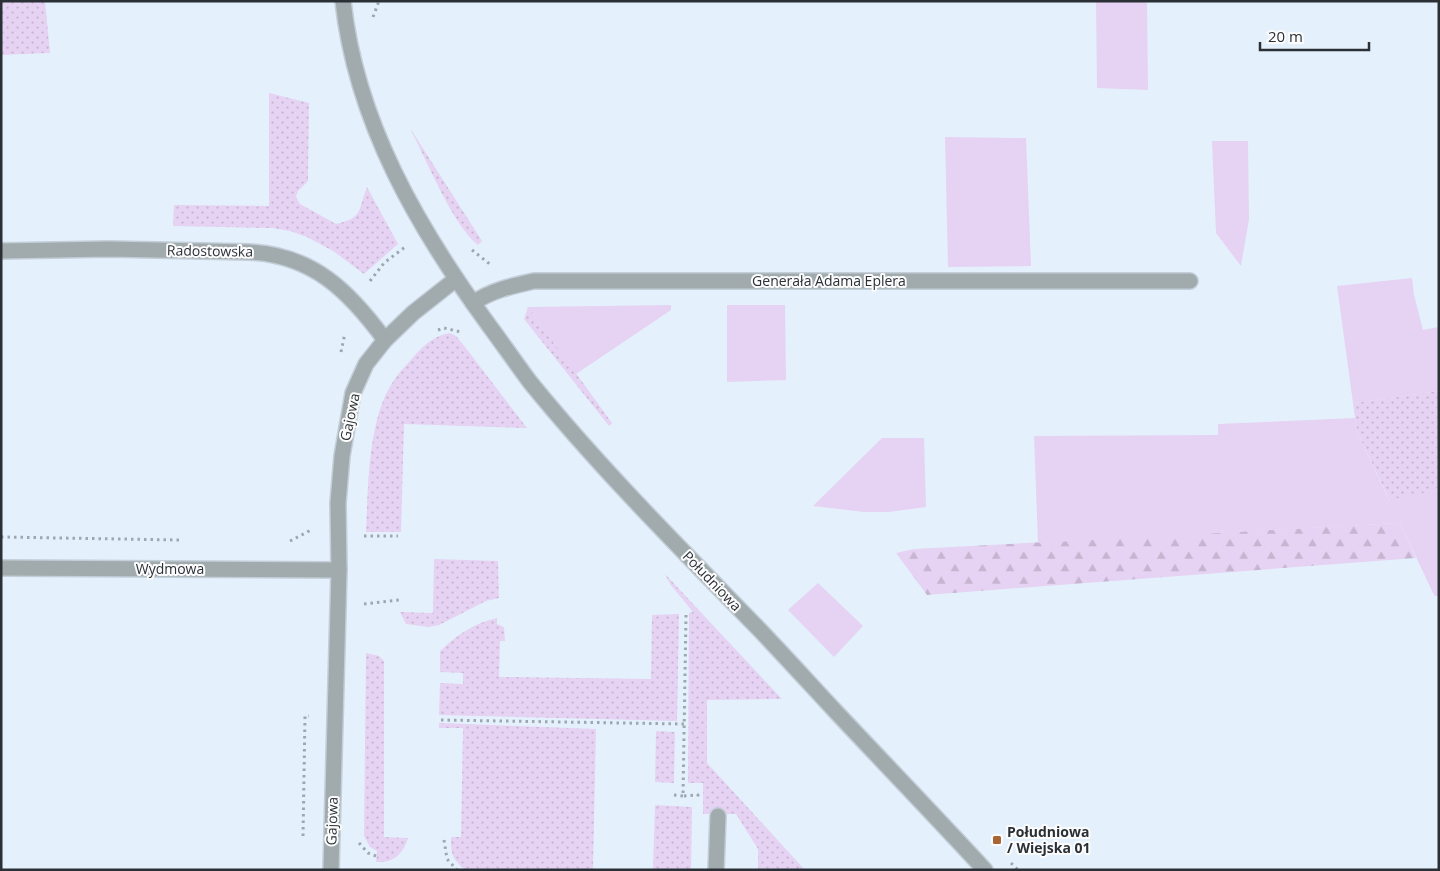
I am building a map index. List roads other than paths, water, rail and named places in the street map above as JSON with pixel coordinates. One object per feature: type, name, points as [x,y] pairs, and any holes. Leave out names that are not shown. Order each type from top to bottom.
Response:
[{"type":"street","points":[[343,1],[353,59],[376,134],[409,203],[456,279]]},
{"type":"street","name":"Radostowska","points":[[1,250],[109,249],[265,253],[302,263],[322,275],[355,302],[386,340]]},
{"type":"street","name":"Południowa","points":[[456,279],[528,380],[599,463],[757,627],[985,870]]},
{"type":"street","name":"Gajowa","points":[[330,870],[339,570],[338,503],[342,456],[353,393],[366,364],[386,340],[413,313],[456,279]]},
{"type":"street","name":"Generała Adama Eplera","points":[[473,303],[484,295],[534,281],[1190,281]]},
{"type":"street","name":"Wydmowa","points":[[1,568],[339,570]]},
{"type":"street","points":[[716,870],[718,816]]},
{"type":"place","name":"Południowa / Wiejska 01","points":[[997,840]]}]
